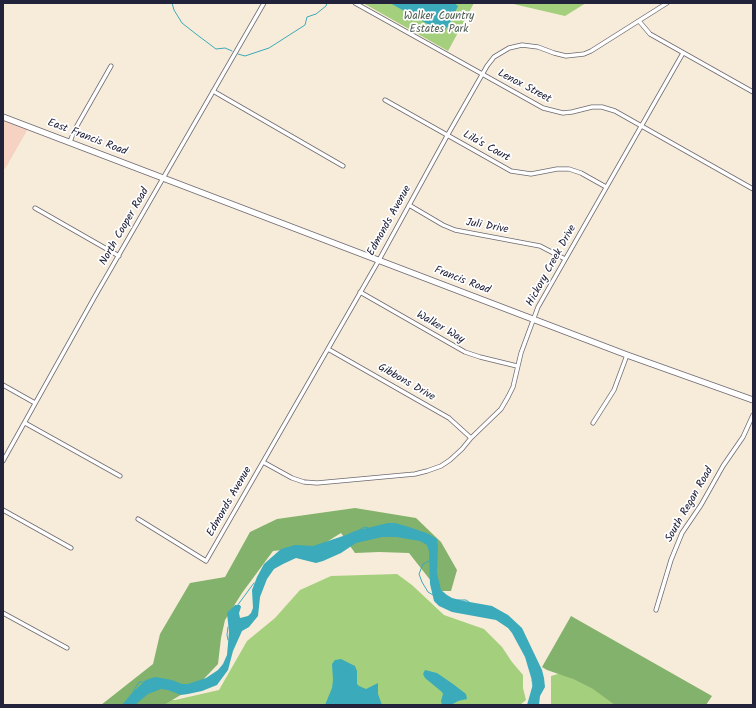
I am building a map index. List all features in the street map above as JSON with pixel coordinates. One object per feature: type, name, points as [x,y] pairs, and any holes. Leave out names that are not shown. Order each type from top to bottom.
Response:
[{"type":"street","name":"North Cooper Road","points":[[3,461],[264,3]]},
{"type":"street","name":"Lenox Street","points":[[355,3],[547,110],[563,113],[592,107],[602,107],[615,111],[753,189]]},
{"type":"street","name":"Edmonds Avenue","points":[[138,519],[206,561],[379,260],[482,74],[494,57],[509,48],[522,45],[538,47],[558,55],[575,56],[591,51],[667,3]]},
{"type":"street","points":[[639,21],[650,34],[753,92]]},
{"type":"street","name":"Hickory Creek Drive","points":[[263,462],[292,478],[304,482],[317,483],[415,474],[428,471],[441,466],[462,449],[501,408],[513,387],[517,366],[538,307],[683,52]]},
{"type":"street","points":[[70,142],[74,132],[111,66]]},
{"type":"street","points":[[213,91],[343,166]]},
{"type":"street","name":"Lila's Court","points":[[385,100],[505,169],[516,173],[531,174],[557,169],[569,169],[581,173],[606,187]]},
{"type":"street","name":"East Francis Road","points":[[3,117],[164,178]]},
{"type":"street","name":"Francis Road","points":[[164,178],[627,355],[753,400]]},
{"type":"street","name":"Juli Drive","points":[[409,205],[443,225],[455,230],[540,246],[565,259]]},
{"type":"street","points":[[35,208],[119,256]]},
{"type":"street","name":"Walker Way","points":[[360,292],[464,352],[517,366]]},
{"type":"street","name":"Gibbons Drive","points":[[328,349],[449,418],[471,438]]},
{"type":"street","points":[[593,424],[614,390],[627,355]]},
{"type":"street","points":[[3,385],[35,403]]},
{"type":"street","name":"South Regan Road","points":[[656,610],[671,560],[682,533],[701,505],[723,466],[743,437],[753,415]]},
{"type":"street","points":[[25,422],[120,476]]},
{"type":"street","points":[[3,510],[71,548]]},
{"type":"street","points":[[3,613],[67,648]]},
{"type":"shaded area","points":[[3,118],[29,127],[5,169],[3,168]]},
{"type":"green space","name":"Walker Country Estates Park","points":[[363,3],[474,3],[448,51]]},
{"type":"green space","points":[[509,3],[586,3],[565,16]]},
{"type":"green space","points":[[355,508],[416,518],[441,542],[457,570],[451,591],[436,591],[431,581],[409,553],[355,553],[341,533],[320,546],[273,551],[242,593],[225,620],[218,664],[199,684],[164,705],[101,705],[153,664],[160,634],[190,583],[225,577],[250,532],[277,519]]},
{"type":"green space","points":[[397,574],[412,585],[444,615],[484,629],[502,647],[523,675],[523,688],[526,700],[520,705],[151,705],[154,700],[175,700],[219,690],[247,641],[275,618],[300,590],[331,576]]},
{"type":"green space","points":[[571,616],[712,696],[706,705],[615,705],[593,689],[573,679],[547,670],[542,667]]},
{"type":"green space","points":[[561,673],[596,690],[620,705],[551,705],[551,676]]},
{"type":"water","points":[[390,3],[454,3],[458,6],[449,25],[442,32]]},
{"type":"water","points":[[388,523],[395,523],[409,527],[429,534],[437,539],[437,573],[441,590],[447,595],[464,601],[492,606],[508,615],[522,628],[542,670],[544,678],[545,687],[540,696],[539,705],[527,705],[533,684],[525,657],[508,628],[496,620],[452,612],[439,606],[434,601],[430,584],[429,551],[427,545],[420,541],[396,537],[382,537],[356,543],[341,553],[323,561],[316,563],[296,558],[274,569],[267,579],[260,597],[258,616],[249,627],[242,631],[233,651],[228,670],[217,685],[202,691],[181,695],[161,689],[148,694],[135,705],[122,705],[146,680],[155,677],[172,680],[182,684],[188,684],[206,678],[218,670],[223,664],[227,655],[229,632],[227,613],[235,605],[240,605],[240,618],[248,616],[251,613],[253,608],[252,590],[257,577],[264,564],[281,549],[295,545],[313,546],[355,531]]},
{"type":"water","points":[[341,659],[355,666],[357,671],[357,684],[359,686],[366,689],[378,683],[378,694],[382,705],[325,705],[332,688],[332,664],[335,660]]},
{"type":"water","points":[[425,670],[437,673],[453,684],[466,694],[467,699],[458,701],[451,705],[442,705],[441,701],[443,694],[425,678],[423,674]]},
{"type":"waterway","points":[[172,3],[174,10],[182,23],[216,49],[225,48],[232,51]]},
{"type":"waterway","points":[[238,54],[245,56],[269,48],[305,25],[307,17],[316,14],[326,6],[327,3]]},
{"type":"waterway","points":[[359,530],[365,527],[368,528]]},
{"type":"waterway","points":[[429,561],[423,564],[419,574],[428,592],[433,595]]},
{"type":"waterway","points":[[237,606],[254,583]]},
{"type":"waterway","points":[[458,600],[466,600],[469,602]]},
{"type":"waterway","points":[[228,627],[228,640]]},
{"type":"waterway","points":[[532,680],[533,686]]},
{"type":"waterway","points":[[133,692],[139,682],[145,682]]}]
